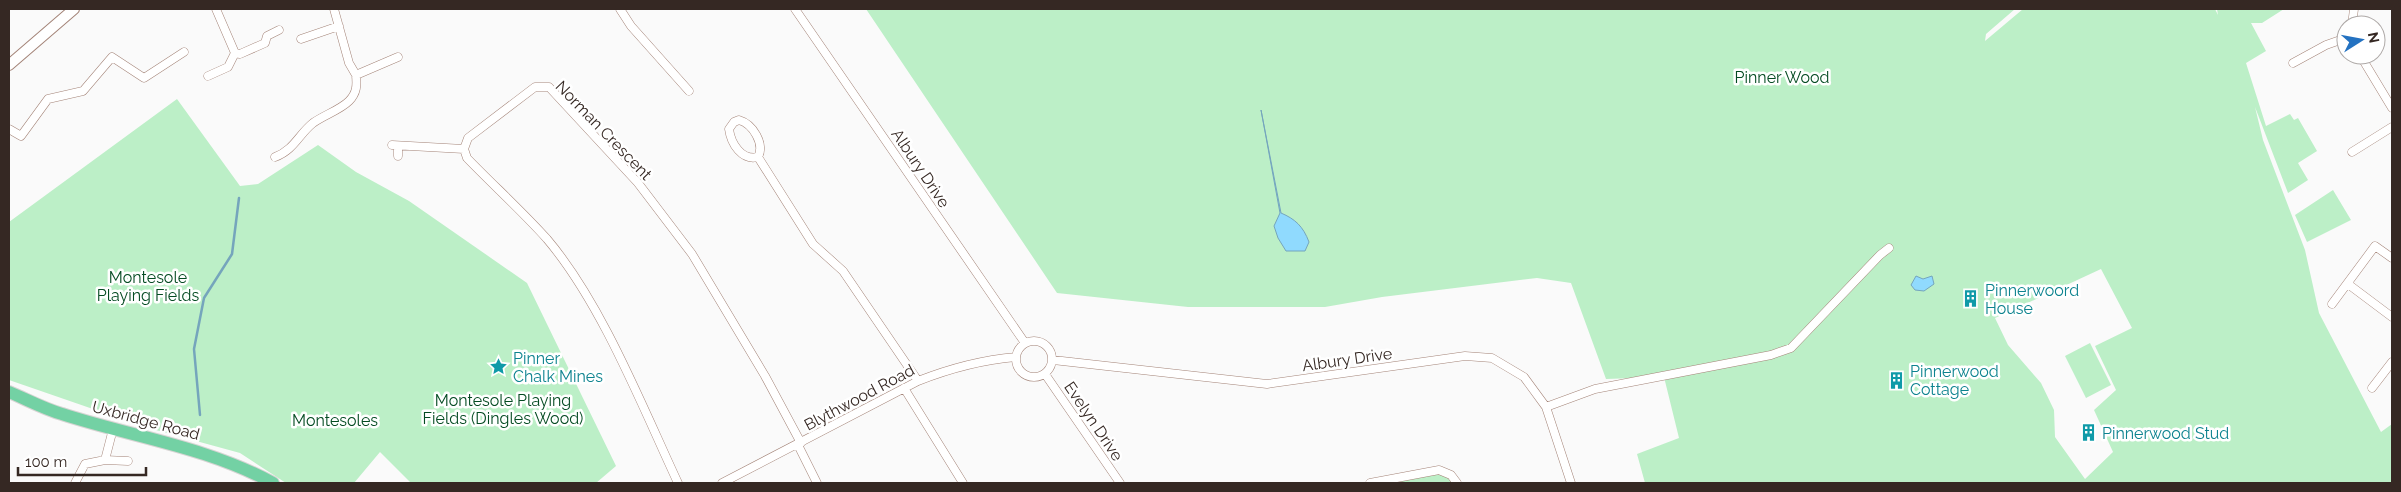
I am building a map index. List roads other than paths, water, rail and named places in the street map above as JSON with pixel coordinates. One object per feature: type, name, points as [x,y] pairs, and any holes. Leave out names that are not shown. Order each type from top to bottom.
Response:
[{"type":"main road","name":"Uxbridge Road","points":[[9,392],[60,414],[201,452],[243,467],[273,483]]},
{"type":"street","points":[[9,65],[74,9]]},
{"type":"street","points":[[208,76],[228,67],[235,53],[216,9]]},
{"type":"street","points":[[275,157],[283,154],[310,125],[349,101],[357,89],[356,75],[349,63],[334,9]]},
{"type":"street","points":[[620,9],[632,26],[689,91]]},
{"type":"street","name":"Albury Drive","points":[[795,9],[1025,343]]},
{"type":"street","points":[[301,39],[339,26]]},
{"type":"street","points":[[235,53],[240,54],[265,43],[267,36],[279,30]]},
{"type":"street","points":[[2293,63],[2336,42]]},
{"type":"street","points":[[9,129],[21,136],[48,99],[83,91],[112,57],[144,78],[184,52]]},
{"type":"street","points":[[356,75],[398,57]]},
{"type":"street","points":[[2366,65],[2392,108]]},
{"type":"street","name":"Norman Crescent","points":[[464,149],[468,138],[534,87],[548,87],[638,183],[692,254],[765,376],[800,444],[817,483]]},
{"type":"street","points":[[758,157],[746,158],[742,156],[730,136],[730,129],[734,122],[739,120],[748,125],[760,142],[758,157],[813,244],[843,271],[918,381]]},
{"type":"street","points":[[2352,152],[2392,127]]},
{"type":"street","points":[[398,156],[395,145],[464,149],[466,158],[547,240],[582,289],[613,346],[678,483]]},
{"type":"street","points":[[2332,304],[2375,246],[2392,258]]},
{"type":"street","points":[[1546,407],[1595,389],[1771,355],[1791,348],[1889,248]]},
{"type":"street","points":[[2348,284],[2392,317]]},
{"type":"street","points":[[1030,341],[1042,342],[1050,349],[1052,360],[1045,374],[1038,377],[1027,376],[1019,368],[1016,357],[1025,343],[1030,341]]},
{"type":"street","name":"Albury Drive","points":[[1052,360],[1267,384],[1465,356],[1492,358],[1524,377],[1546,407],[1571,483]]},
{"type":"street","name":"Blythwood Road","points":[[722,483],[918,381],[949,368],[983,360],[1016,357]]},
{"type":"street","points":[[2372,388],[2392,362]]},
{"type":"street","name":"Evelyn Drive","points":[[1045,374],[1120,483]]},
{"type":"street","points":[[904,388],[964,483]]},
{"type":"street","points":[[105,460],[112,429]]},
{"type":"street","points":[[75,483],[84,464],[105,460],[128,461]]},
{"type":"street","points":[[1370,483],[1439,470],[1451,475],[1456,483]]},
{"type":"water","points":[[1261,110],[1281,213],[1301,227],[1309,242],[1305,251],[1286,251],[1278,238],[1274,226],[1280,213]]},
{"type":"water","points":[[1916,276],[1923,279],[1932,276],[1934,284],[1924,291],[1915,290],[1911,285]]},
{"type":"waterway","points":[[200,415],[194,349],[204,298],[232,254],[239,198]]},
{"type":"place","name":"Pinnerwoord House","points":[[1971,299]]},
{"type":"place","name":"Pinner Chalk Mines","points":[[499,367]]},
{"type":"place","name":"Pinnerwood Cottage","points":[[1896,380]]},
{"type":"place","name":"Pinnerwood Stud","points":[[2088,433]]},
{"type":"park label","name":"Pinner Wood","points":[[1782,77]]},
{"type":"park label","name":"Montesole Playing Fields","points":[[148,286]]},
{"type":"park label","name":"Montesole Playing Fields (Dingles Wood)","points":[[503,409]]},
{"type":"park label","name":"Montesoles","points":[[335,420]]}]
